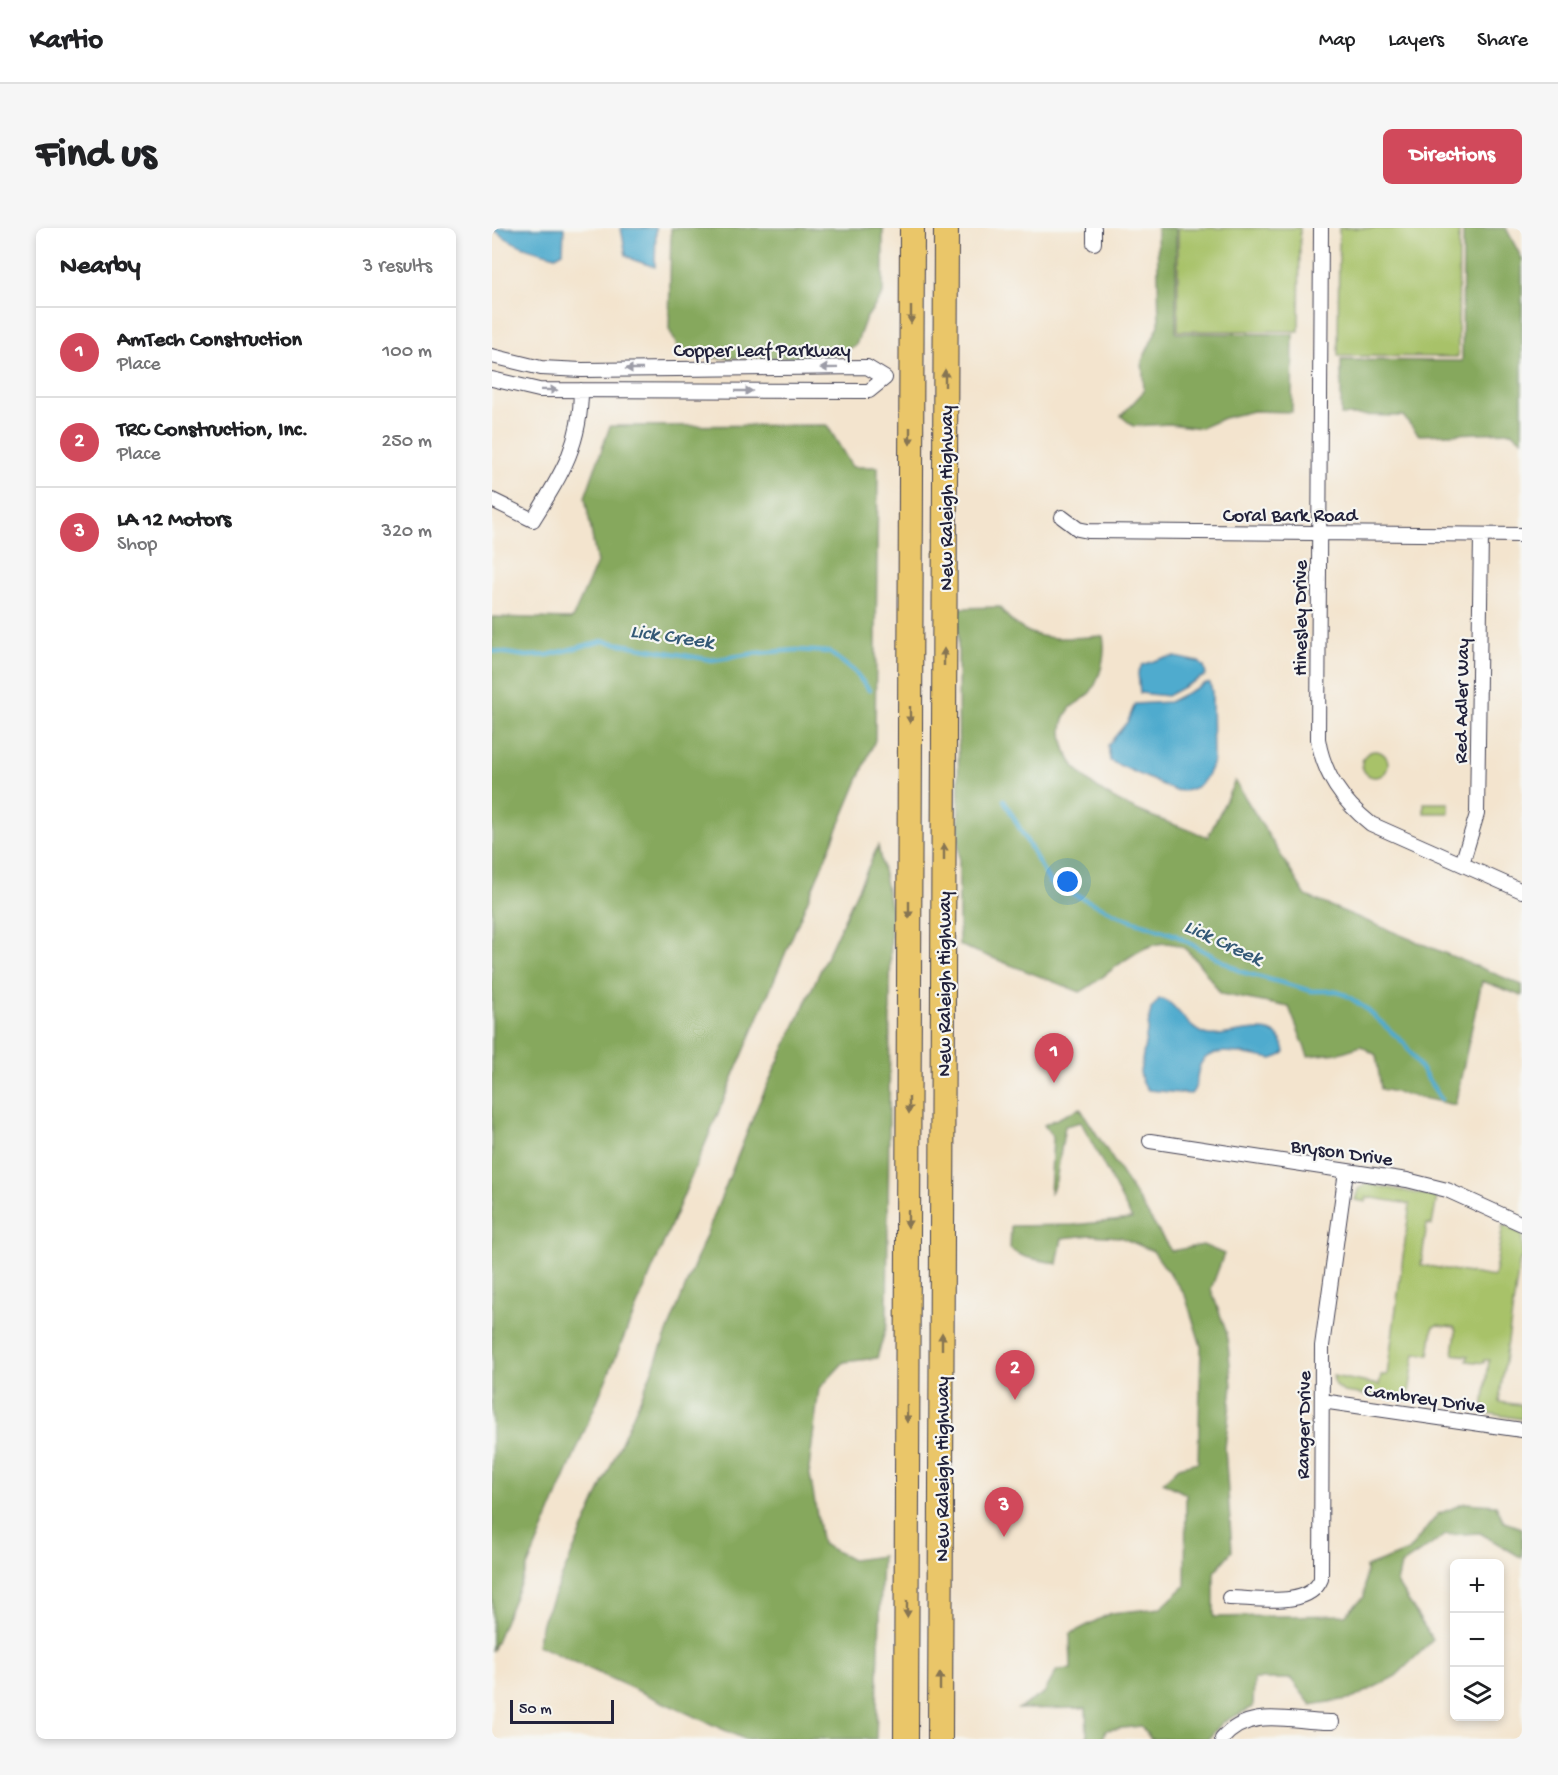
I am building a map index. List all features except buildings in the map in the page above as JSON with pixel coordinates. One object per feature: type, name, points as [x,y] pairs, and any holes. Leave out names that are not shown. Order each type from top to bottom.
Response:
[{"type":"highway","name":"New Raleigh Highway","points":[[906,1739],[912,228]]},
{"type":"highway","name":"New Raleigh Highway","points":[[940,1739],[946,228]]},
{"type":"highway","points":[[907,1526],[941,1526]]},
{"type":"street","points":[[1094,243],[1095,228]]},
{"type":"street","name":"Hinesley Drive","points":[[1321,228],[1318,739],[1326,770],[1352,809],[1371,824],[1522,891]]},
{"type":"street","name":"Copper Leaf Parkway","points":[[492,356],[541,368],[582,370],[867,367],[885,378]]},
{"type":"street","points":[[492,379],[538,390],[869,391],[885,378],[911,378]]},
{"type":"street","points":[[492,500],[532,520],[573,449],[579,430],[581,390]]},
{"type":"street","name":"Coral Bark Road","points":[[1062,517],[1078,529],[1088,531],[1522,535]]},
{"type":"street","name":"Red Adler Way","points":[[1462,864],[1477,814],[1481,535]]},
{"type":"street","name":"Bryson Drive","points":[[1150,1141],[1407,1180],[1448,1190],[1522,1224]]},
{"type":"street","name":"Ranger Drive","points":[[1229,1598],[1301,1598],[1314,1592],[1321,1579],[1322,1346],[1346,1171]]},
{"type":"street","name":"Cambrey Drive","points":[[1322,1401],[1522,1430]]},
{"type":"street","points":[[1222,1739],[1232,1728],[1259,1718],[1332,1722]]},
{"type":"green space","points":[[671,228],[883,228],[883,294],[865,320],[856,345],[833,357],[701,358],[680,352],[669,329]]},
{"type":"green space","points":[[1157,228],[1176,228],[1176,333],[1293,334],[1292,412],[1253,411],[1224,418],[1201,428],[1169,424],[1133,426],[1121,416],[1144,391],[1142,361],[1159,325]]},
{"type":"green space","points":[[1178,228],[1300,228],[1299,331],[1178,331]]},
{"type":"green space","points":[[1339,228],[1459,228],[1458,357],[1338,356]]},
{"type":"green space","points":[[1463,228],[1506,228],[1522,259],[1522,440],[1512,432],[1419,435],[1403,416],[1341,415],[1341,360],[1462,361]]},
{"type":"green space","points":[[827,425],[852,467],[878,467],[875,740],[492,1651],[492,617],[572,619],[597,563],[585,497],[610,426]]},
{"type":"green space","points":[[1000,607],[1010,620],[1033,634],[1059,638],[1103,636],[1104,651],[1096,684],[1087,696],[1067,713],[1063,721],[1062,732],[1070,760],[1083,776],[1101,791],[1144,813],[1208,837],[1235,781],[1306,896],[1522,985],[1522,996],[1482,981],[1455,1105],[1381,1089],[1376,1055],[1361,1046],[1339,1053],[1308,1056],[1289,1007],[1221,994],[1197,961],[1182,947],[1169,943],[1156,944],[1142,950],[1080,992],[959,945],[958,608]]},
{"type":"green space","points":[[1375,751],[1384,755],[1388,764],[1384,773],[1375,777],[1366,773],[1362,764],[1366,755]]},
{"type":"green space","points":[[1424,803],[1449,803],[1449,813],[1424,813]]},
{"type":"green space","points":[[878,846],[891,909],[887,1325],[877,1358],[844,1362],[819,1389],[809,1469],[822,1544],[852,1560],[882,1556],[876,1739],[744,1739],[537,1645],[542,1622],[645,1388],[758,1105]]},
{"type":"green space","points":[[1080,1108],[1171,1251],[1203,1245],[1224,1254],[1211,1289],[1227,1334],[1232,1386],[1225,1448],[1232,1551],[1214,1572],[1214,1617],[1345,1615],[1364,1597],[1366,1567],[1408,1551],[1438,1514],[1465,1503],[1496,1505],[1504,1522],[1522,1528],[1522,1558],[1480,1533],[1446,1535],[1401,1565],[1397,1583],[1433,1640],[1396,1676],[1354,1698],[1311,1705],[1291,1679],[1254,1679],[1253,1707],[1223,1722],[1208,1739],[1151,1739],[1141,1726],[1106,1730],[1103,1739],[1087,1739],[1086,1708],[1018,1709],[1044,1693],[1057,1670],[1071,1669],[1070,1634],[1111,1613],[1161,1608],[1185,1586],[1186,1494],[1163,1482],[1179,1467],[1198,1462],[1201,1346],[1185,1295],[1153,1251],[1120,1237],[1091,1235],[1062,1238],[1057,1264],[1027,1257],[1010,1249],[1011,1226],[1073,1225],[1132,1219],[1081,1122],[1065,1126],[1056,1181],[1050,1195],[1053,1137],[1044,1125]]},
{"type":"green space","points":[[1367,1184],[1437,1197],[1432,1225],[1427,1224],[1421,1265],[1494,1277],[1503,1225],[1522,1234],[1522,1259],[1520,1259],[1499,1402],[1522,1405],[1522,1419],[1487,1413],[1483,1410],[1489,1360],[1484,1360],[1484,1363],[1467,1361],[1468,1356],[1453,1354],[1456,1331],[1454,1327],[1437,1325],[1433,1327],[1429,1355],[1415,1353],[1408,1401],[1344,1392],[1335,1386],[1333,1376],[1379,1385],[1381,1375],[1387,1375],[1410,1204],[1367,1197],[1366,1202],[1355,1200],[1358,1189]]},
{"type":"water","points":[[492,228],[564,228],[563,252],[556,256],[530,249],[514,243]]},
{"type":"water","points":[[621,228],[656,228],[655,267],[626,255]]},
{"type":"water","points":[[1175,657],[1199,662],[1204,667],[1206,675],[1167,696],[1140,693],[1138,673],[1142,665],[1163,658]]},
{"type":"water","points":[[1210,683],[1212,691],[1213,761],[1200,785],[1189,790],[1174,790],[1110,761],[1108,745],[1128,721],[1135,704],[1169,702]]},
{"type":"water","points":[[1159,999],[1171,1004],[1201,1033],[1219,1035],[1265,1030],[1274,1033],[1281,1040],[1285,1052],[1272,1059],[1242,1053],[1220,1052],[1204,1060],[1199,1068],[1196,1086],[1191,1094],[1148,1090],[1142,1082],[1140,1072],[1151,1009]]},
{"type":"waterway","name":"Lick Creek","points":[[492,651],[526,656],[548,655],[603,641],[712,660],[797,650],[829,652],[855,672],[869,690]]},
{"type":"waterway","name":"Lick Creek","points":[[1004,800],[1050,883],[1125,918],[1175,935],[1242,972],[1312,991],[1334,991],[1346,995],[1365,1008],[1404,1043],[1441,1099]]},
{"type":"place","name":"AmTech Construction","points":[[1054,1083]]},
{"type":"place","name":"TRC Construction, Inc.","points":[[1015,1400]]},
{"type":"place","name":"LA 12 Motors","points":[[1004,1537]]}]
